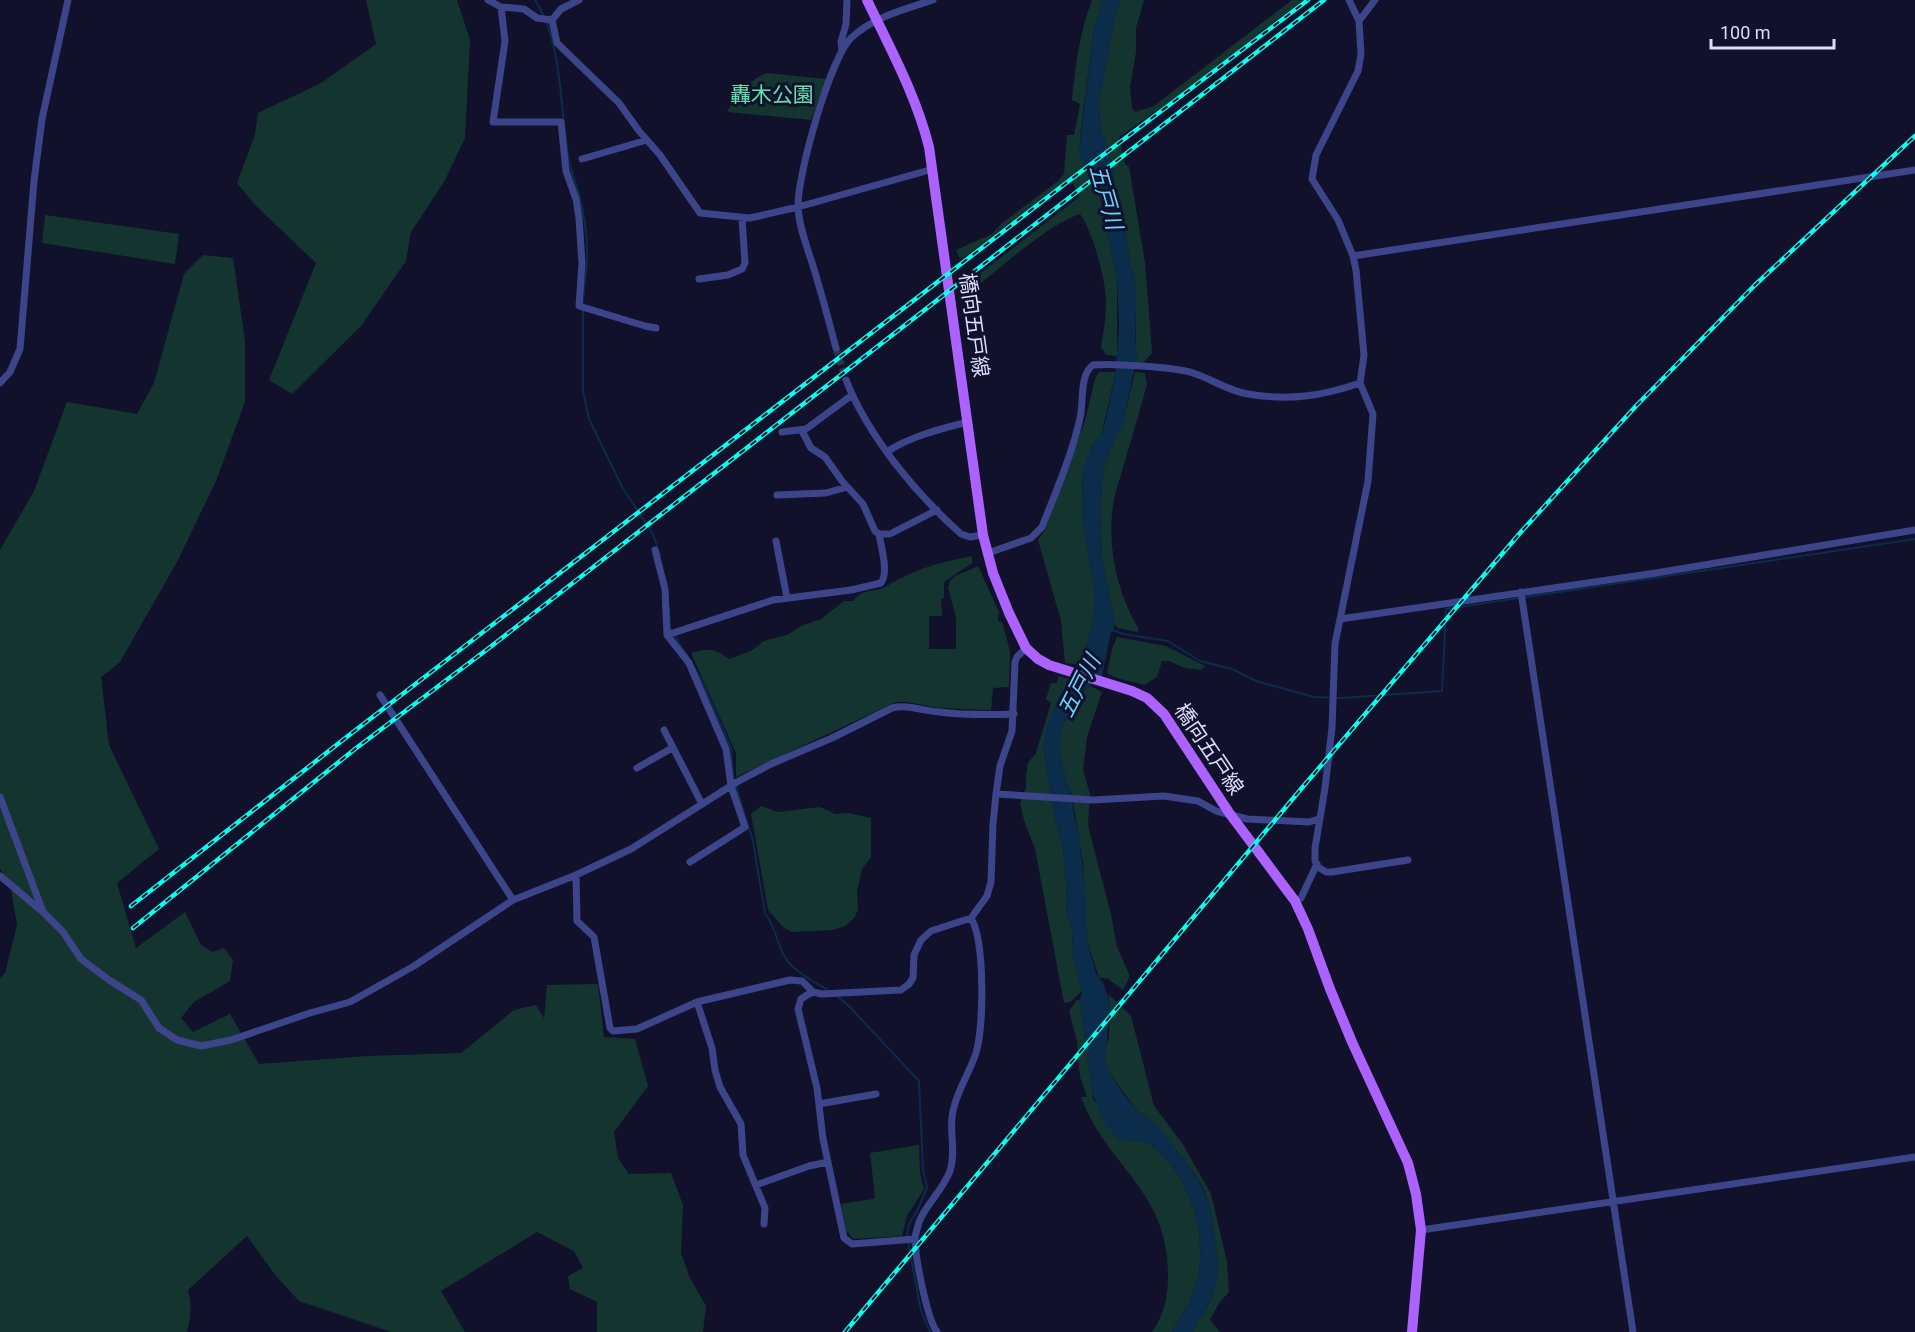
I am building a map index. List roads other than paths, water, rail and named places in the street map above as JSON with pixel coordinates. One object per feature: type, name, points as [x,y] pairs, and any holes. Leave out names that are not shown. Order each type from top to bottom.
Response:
[{"type":"main road","name":"橋向五戸線","points":[[867,0],[919,111],[933,170],[983,535],[993,573],[1009,613],[1026,648],[1038,659],[1058,669],[1132,690],[1148,698],[1164,714],[1230,814],[1295,901],[1352,1042],[1408,1163],[1416,1194],[1421,1230],[1412,1332]]},
{"type":"street","points":[[0,383],[10,372],[20,349],[34,181],[42,119],[68,0]]},
{"type":"street","points":[[488,0],[501,7],[524,9],[537,18],[552,20]]},
{"type":"street","points":[[552,20],[561,9],[579,0]]},
{"type":"street","points":[[842,51],[841,42],[846,24],[847,0]]},
{"type":"street","points":[[836,348],[802,232],[798,207],[811,138],[842,51],[850,39],[892,12],[933,0]]},
{"type":"street","points":[[1295,901],[1301,898],[1317,864],[1315,848],[1332,728],[1335,644],[1368,481],[1372,437],[1371,408],[1360,383],[1364,355],[1353,256],[1338,220],[1312,179],[1316,156],[1358,70],[1359,21],[1348,0]]},
{"type":"street","points":[[1359,21],[1375,0]]},
{"type":"street","points":[[501,7],[505,41],[493,122],[561,122],[566,171],[576,200],[582,241],[579,306],[656,328]]},
{"type":"street","points":[[552,20],[557,43],[579,62],[619,104],[680,183],[700,213],[750,218],[933,170]]},
{"type":"street","points":[[582,159],[647,140]]},
{"type":"street","points":[[1353,256],[1915,170]]},
{"type":"street","points":[[699,279],[742,269],[745,263],[742,218]]},
{"type":"street","points":[[988,553],[1030,538],[1042,527],[1080,418],[1084,380],[1088,369],[1100,364],[1191,372],[1246,394],[1275,398],[1305,398],[1360,383]]},
{"type":"street","points":[[846,380],[874,433],[910,480],[961,534],[970,537],[983,535]]},
{"type":"street","points":[[782,432],[802,430],[852,395]]},
{"type":"street","points":[[888,451],[938,430],[968,422]]},
{"type":"street","points":[[667,635],[720,619],[752,606],[787,598],[850,590],[881,583],[884,579],[879,534],[875,531],[863,504],[825,458],[811,448],[802,430]]},
{"type":"street","points":[[777,495],[826,493],[847,487]]},
{"type":"street","points":[[879,534],[890,534],[937,510]]},
{"type":"street","points":[[1340,619],[1656,573],[1915,530]]},
{"type":"street","points":[[776,541],[787,598]]},
{"type":"street","points":[[655,550],[664,589],[667,635],[689,663],[726,749],[731,786],[745,827],[690,862]]},
{"type":"street","points":[[1521,592],[1633,1332]]},
{"type":"street","points":[[915,1239],[852,1244],[845,1241],[828,1162],[818,1088],[798,1009],[801,999],[813,992],[901,990],[913,978],[914,955],[921,940],[932,931],[945,925],[972,918],[987,896],[991,882],[993,824],[1000,766],[1012,731],[1015,662],[1026,648]]},
{"type":"street","points":[[380,694],[513,900]]},
{"type":"street","points":[[0,876],[63,932],[81,959],[141,1000],[159,1028],[177,1040],[201,1046],[231,1040],[350,1002],[414,966],[513,900],[576,875],[631,849],[731,786],[771,764],[883,713],[901,706],[970,715],[1014,714]]},
{"type":"street","points":[[664,730],[702,804]]},
{"type":"street","points":[[636,768],[672,748]]},
{"type":"street","points":[[996,794],[1093,800],[1164,796],[1198,801],[1216,810],[1247,819],[1309,822],[1319,819]]},
{"type":"street","points":[[0,797],[43,912]]},
{"type":"street","points":[[1317,864],[1326,872],[1332,872],[1408,860]]},
{"type":"street","points":[[576,875],[577,921],[594,937],[610,1028],[613,1031],[636,1029],[697,1002],[790,980],[802,981],[813,992]]},
{"type":"street","points":[[937,1332],[928,1313],[915,1239],[920,1220],[950,1172],[953,1156],[952,1117],[955,1103],[977,1050],[981,1019],[981,988],[979,941],[972,918]]},
{"type":"street","points":[[697,1002],[712,1048],[720,1087],[741,1124],[743,1155],[765,1208],[764,1224]]},
{"type":"street","points":[[819,1104],[876,1094]]},
{"type":"street","points":[[1421,1230],[1915,1157]]},
{"type":"street","points":[[756,1185],[809,1166],[828,1162]]},
{"type":"water","name":"五戸川","points":[[1103,0],[1120,0],[1115,15],[1099,102],[1100,125],[1114,173],[1114,185],[1126,234],[1130,265],[1135,277],[1137,357],[1122,427],[1113,441],[1103,471],[1100,510],[1102,559],[1115,625],[1110,636],[1102,676],[1079,695],[1062,726],[1060,753],[1066,782],[1071,790],[1079,836],[1086,897],[1087,941],[1096,973],[1103,983],[1110,1003],[1105,1061],[1110,1074],[1122,1092],[1139,1113],[1151,1119],[1187,1163],[1201,1185],[1210,1207],[1218,1261],[1217,1279],[1212,1298],[1192,1332],[1172,1332],[1192,1296],[1200,1255],[1195,1213],[1182,1180],[1164,1157],[1147,1142],[1117,1138],[1103,1121],[1091,1089],[1080,1000],[1082,991],[1073,955],[1072,929],[1066,909],[1063,848],[1054,814],[1043,745],[1046,729],[1059,696],[1069,688],[1092,629],[1095,595],[1084,528],[1082,472],[1092,445],[1101,435],[1115,378],[1119,326],[1117,279],[1100,198],[1080,157],[1079,150],[1094,28]]},
{"type":"waterway","points":[[535,0],[544,17],[556,57],[569,160],[585,222],[587,257],[583,305]]},
{"type":"waterway","points":[[583,310],[583,391],[589,419],[623,489],[653,534],[660,555]]},
{"type":"waterway","points":[[1112,630],[1168,641],[1200,661],[1232,669],[1256,681],[1314,697],[1341,698],[1442,691],[1446,609],[1915,539]]},
{"type":"waterway","points":[[669,608],[670,628],[701,679],[731,748],[733,777],[753,841],[765,913],[771,922],[782,952],[790,964],[829,991]]},
{"type":"waterway","points":[[837,996],[919,1081],[923,1169],[927,1188],[909,1224],[907,1236]]},
{"type":"waterway","points":[[908,1242],[921,1311],[930,1332]]},
{"type":"tunnel","points":[[836,348],[846,380]]},
{"type":"railway","points":[[131,906],[1070,180],[1308,0]]},
{"type":"railway","points":[[133,928],[355,749],[489,648],[1324,0]]},
{"type":"railway","points":[[845,1332],[1301,789],[1520,533],[1636,406],[1755,285],[1915,136]]},
{"type":"park label","name":"轟木公園","points":[[772,95]]}]
